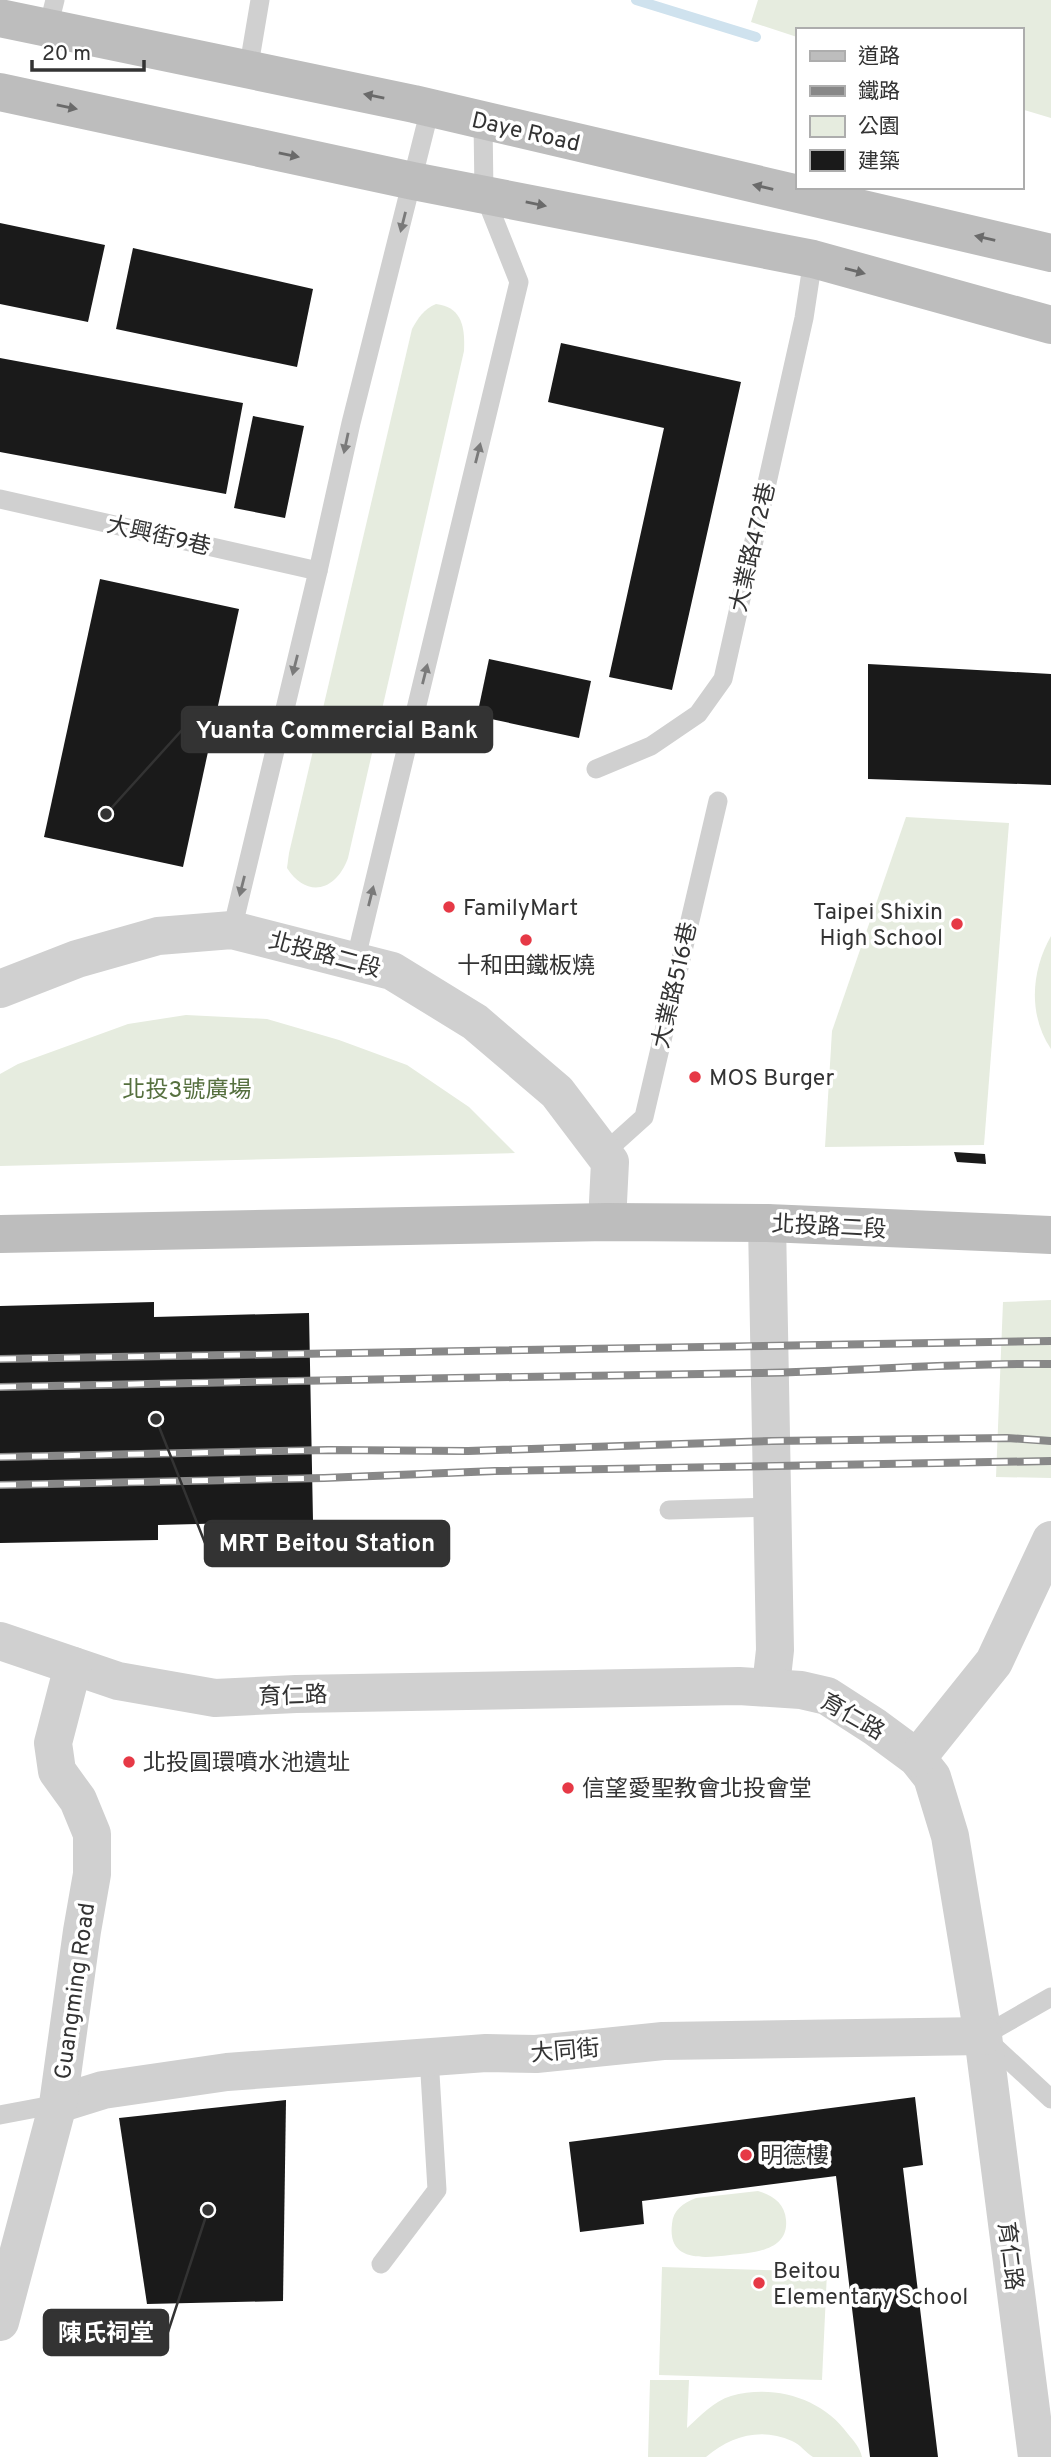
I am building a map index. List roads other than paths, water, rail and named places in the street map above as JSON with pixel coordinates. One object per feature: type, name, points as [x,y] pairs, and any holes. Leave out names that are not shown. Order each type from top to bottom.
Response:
[{"type":"main road","name":"Daye Road","points":[[0,18],[52,14],[248,71],[430,108],[1051,253]]},
{"type":"main road","points":[[0,92],[413,181],[813,259],[1051,325]]},
{"type":"main road","name":"北投路二段","points":[[0,1234],[607,1222],[767,1223],[1051,1235]]},
{"type":"street","name":"北投路二段","points":[[0,989],[77,959],[158,936],[232,930],[392,971],[475,1022],[556,1092],[610,1162],[607,1222]]},
{"type":"street","points":[[767,1223],[775,1650],[772,1686]]},
{"type":"street","points":[[917,1758],[994,1662],[1051,1540]]},
{"type":"street","name":"育仁路","points":[[0,1641],[118,1681],[215,1698],[296,1694],[772,1686],[827,1696],[917,1758],[932,1777],[950,1836],[983,2036],[1037,2457]]},
{"type":"street","name":"Guangming Road","points":[[0,2322],[58,2104],[92,1874],[92,1834],[78,1800],[57,1771],[53,1743],[74,1666]]},
{"type":"street","name":"大同街","points":[[58,2104],[103,2090],[227,2072],[429,2057],[486,2053],[536,2054],[663,2041],[983,2036]]},
{"type":"lane","points":[[248,71],[260,0]]},
{"type":"lane","points":[[232,930],[351,423],[430,108]]},
{"type":"lane","points":[[355,962],[519,282],[484,194],[483,121]]},
{"type":"lane","name":"大業路472巷","points":[[596,769],[651,746],[698,714],[723,679],[804,318],[813,259]]},
{"type":"lane","name":"大興街9巷","points":[[0,499],[318,571]]},
{"type":"lane","name":"大業路516巷","points":[[604,1153],[644,1117],[718,801]]},
{"type":"lane","points":[[669,1510],[772,1507]]},
{"type":"lane","points":[[1051,1997],[983,2036],[1051,2099]]},
{"type":"lane","points":[[381,2264],[437,2190],[429,2057]]},
{"type":"lane","points":[[0,2115],[58,2104]]},
{"type":"waterway","points":[[636,0],[756,37]]},
{"type":"railway","points":[[0,1359],[1051,1341]]},
{"type":"railway","points":[[0,1387],[761,1373],[1051,1364]]},
{"type":"railway","points":[[0,1457],[328,1450],[468,1451],[772,1441],[1007,1438],[1051,1441]]},
{"type":"railway","points":[[0,1485],[324,1478],[495,1471],[1051,1461]]},
{"type":"place","name":"Yuanta Commercial Bank","points":[[106,814]]},
{"type":"place","name":"FamilyMart","points":[[449,907]]},
{"type":"place","name":"Taipei Shixin High School","points":[[957,924]]},
{"type":"place","name":"十和田鐵板燒","points":[[526,940]]},
{"type":"place","name":"MOS Burger","points":[[695,1077]]},
{"type":"place","name":"MRT Beitou Station","points":[[156,1419]]},
{"type":"place","name":"北投圓環噴水池遺址","points":[[129,1762]]},
{"type":"place","name":"信望愛聖教會北投會堂","points":[[568,1788]]},
{"type":"place","name":"明德樓","points":[[746,2155]]},
{"type":"place","name":"陳氏祠堂","points":[[208,2210]]},
{"type":"place","name":"Beitou Elementary School","points":[[759,2283]]},
{"type":"park label","name":"北投3號廣場","points":[[187,1089]]}]
